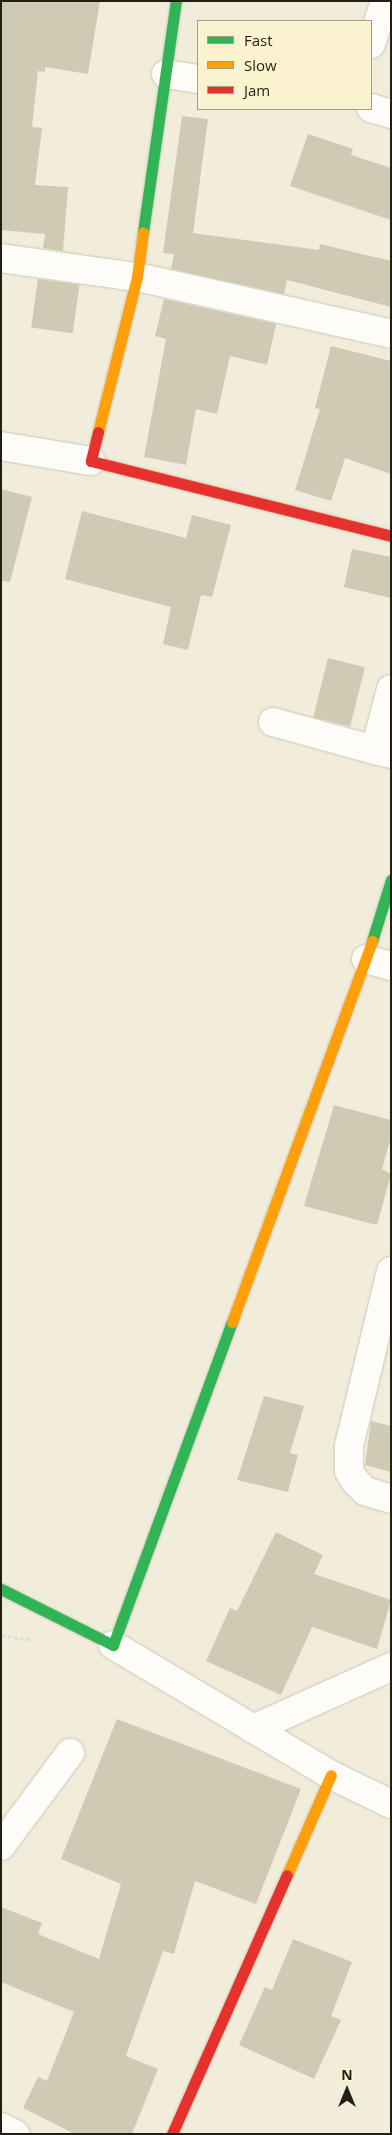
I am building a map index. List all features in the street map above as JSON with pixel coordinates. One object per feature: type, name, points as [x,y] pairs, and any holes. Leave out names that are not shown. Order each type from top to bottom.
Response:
[{"type":"street","points":[[91,461],[137,277],[176,1]]},
{"type":"street","points":[[372,41],[385,1]]},
{"type":"street","points":[[166,74],[197,78]]},
{"type":"street","points":[[372,108],[391,114]]},
{"type":"street","points":[[1,258],[137,277],[391,334]]},
{"type":"street","points":[[1,446],[91,461],[391,536]]},
{"type":"street","points":[[273,722],[383,752],[391,689]]},
{"type":"street","points":[[113,1645],[378,962],[391,880]]},
{"type":"street","points":[[391,1272],[349,1446],[349,1471],[365,1491],[391,1499]]},
{"type":"street","points":[[1,1589],[113,1645],[331,1775],[391,1804]]},
{"type":"street","points":[[253,1729],[391,1667]]},
{"type":"street","points":[[1,1846],[70,1754]]},
{"type":"street","points":[[172,2134],[331,1775]]},
{"type":"street","points":[[1,2127],[15,2134]]},
{"type":"building","points":[[1,1],[100,1],[88,74],[45,67],[45,72],[38,71],[32,127],[42,128],[35,185],[68,187],[63,251],[43,248],[45,234],[1,230]]},
{"type":"building","points":[[182,116],[208,119],[193,233],[319,250],[320,244],[391,261],[391,307],[287,280],[284,294],[171,269],[174,254],[163,253]]},
{"type":"building","points":[[308,134],[353,149],[351,155],[391,168],[391,220],[290,186]]},
{"type":"building","points":[[38,279],[80,285],[73,333],[31,328]]},
{"type":"building","points":[[164,299],[276,324],[267,365],[230,356],[217,414],[196,409],[186,465],[144,457],[166,339],[155,336]]},
{"type":"building","points":[[331,346],[391,361],[391,474],[345,458],[331,501],[295,490],[320,409],[315,408]]},
{"type":"building","points":[[1,489],[32,497],[10,582],[1,581]]},
{"type":"building","points":[[82,511],[186,538],[192,515],[231,525],[212,597],[201,595],[188,650],[163,644],[171,607],[65,579]]},
{"type":"building","points":[[352,549],[391,557],[391,598],[344,587]]},
{"type":"building","points":[[328,658],[365,667],[350,726],[313,717]]},
{"type":"building","points":[[334,1105],[391,1120],[391,1137],[382,1169],[391,1174],[377,1225],[304,1206]]},
{"type":"building","points":[[264,1396],[304,1406],[290,1453],[298,1455],[288,1492],[237,1480]]},
{"type":"building","points":[[371,1421],[391,1426],[391,1472],[365,1465]]},
{"type":"building","points":[[276,1532],[323,1555],[314,1574],[391,1600],[377,1649],[312,1627],[281,1695],[206,1661],[230,1608],[237,1611]]},
{"type":"building","points":[[117,1719],[301,1789],[256,1904],[195,1881],[174,1954],[163,1951],[126,2056],[158,2069],[132,2134],[75,2134],[23,2108],[38,2077],[47,2081],[74,2012],[1,1982],[1,1907],[42,1923],[38,1934],[99,1959],[121,1884],[61,1859]]},
{"type":"building","points":[[293,1939],[352,1962],[331,2016],[341,2020],[314,2079],[239,2045],[265,1987],[272,1990]]},
{"type":"traffic: fast","points":[[143,232],[176,1]]},
{"type":"traffic: fast","points":[[372,941],[391,880]]},
{"type":"traffic: fast","points":[[1,1589],[113,1645],[232,1322]]},
{"type":"traffic: slow","points":[[98,432],[137,277],[143,232]]},
{"type":"traffic: slow","points":[[232,1322],[372,941]]},
{"type":"traffic: slow","points":[[287,1875],[331,1775]]},
{"type":"traffic: jam","points":[[98,432],[91,461],[391,536]]},
{"type":"traffic: jam","points":[[172,2134],[287,1875]]}]
